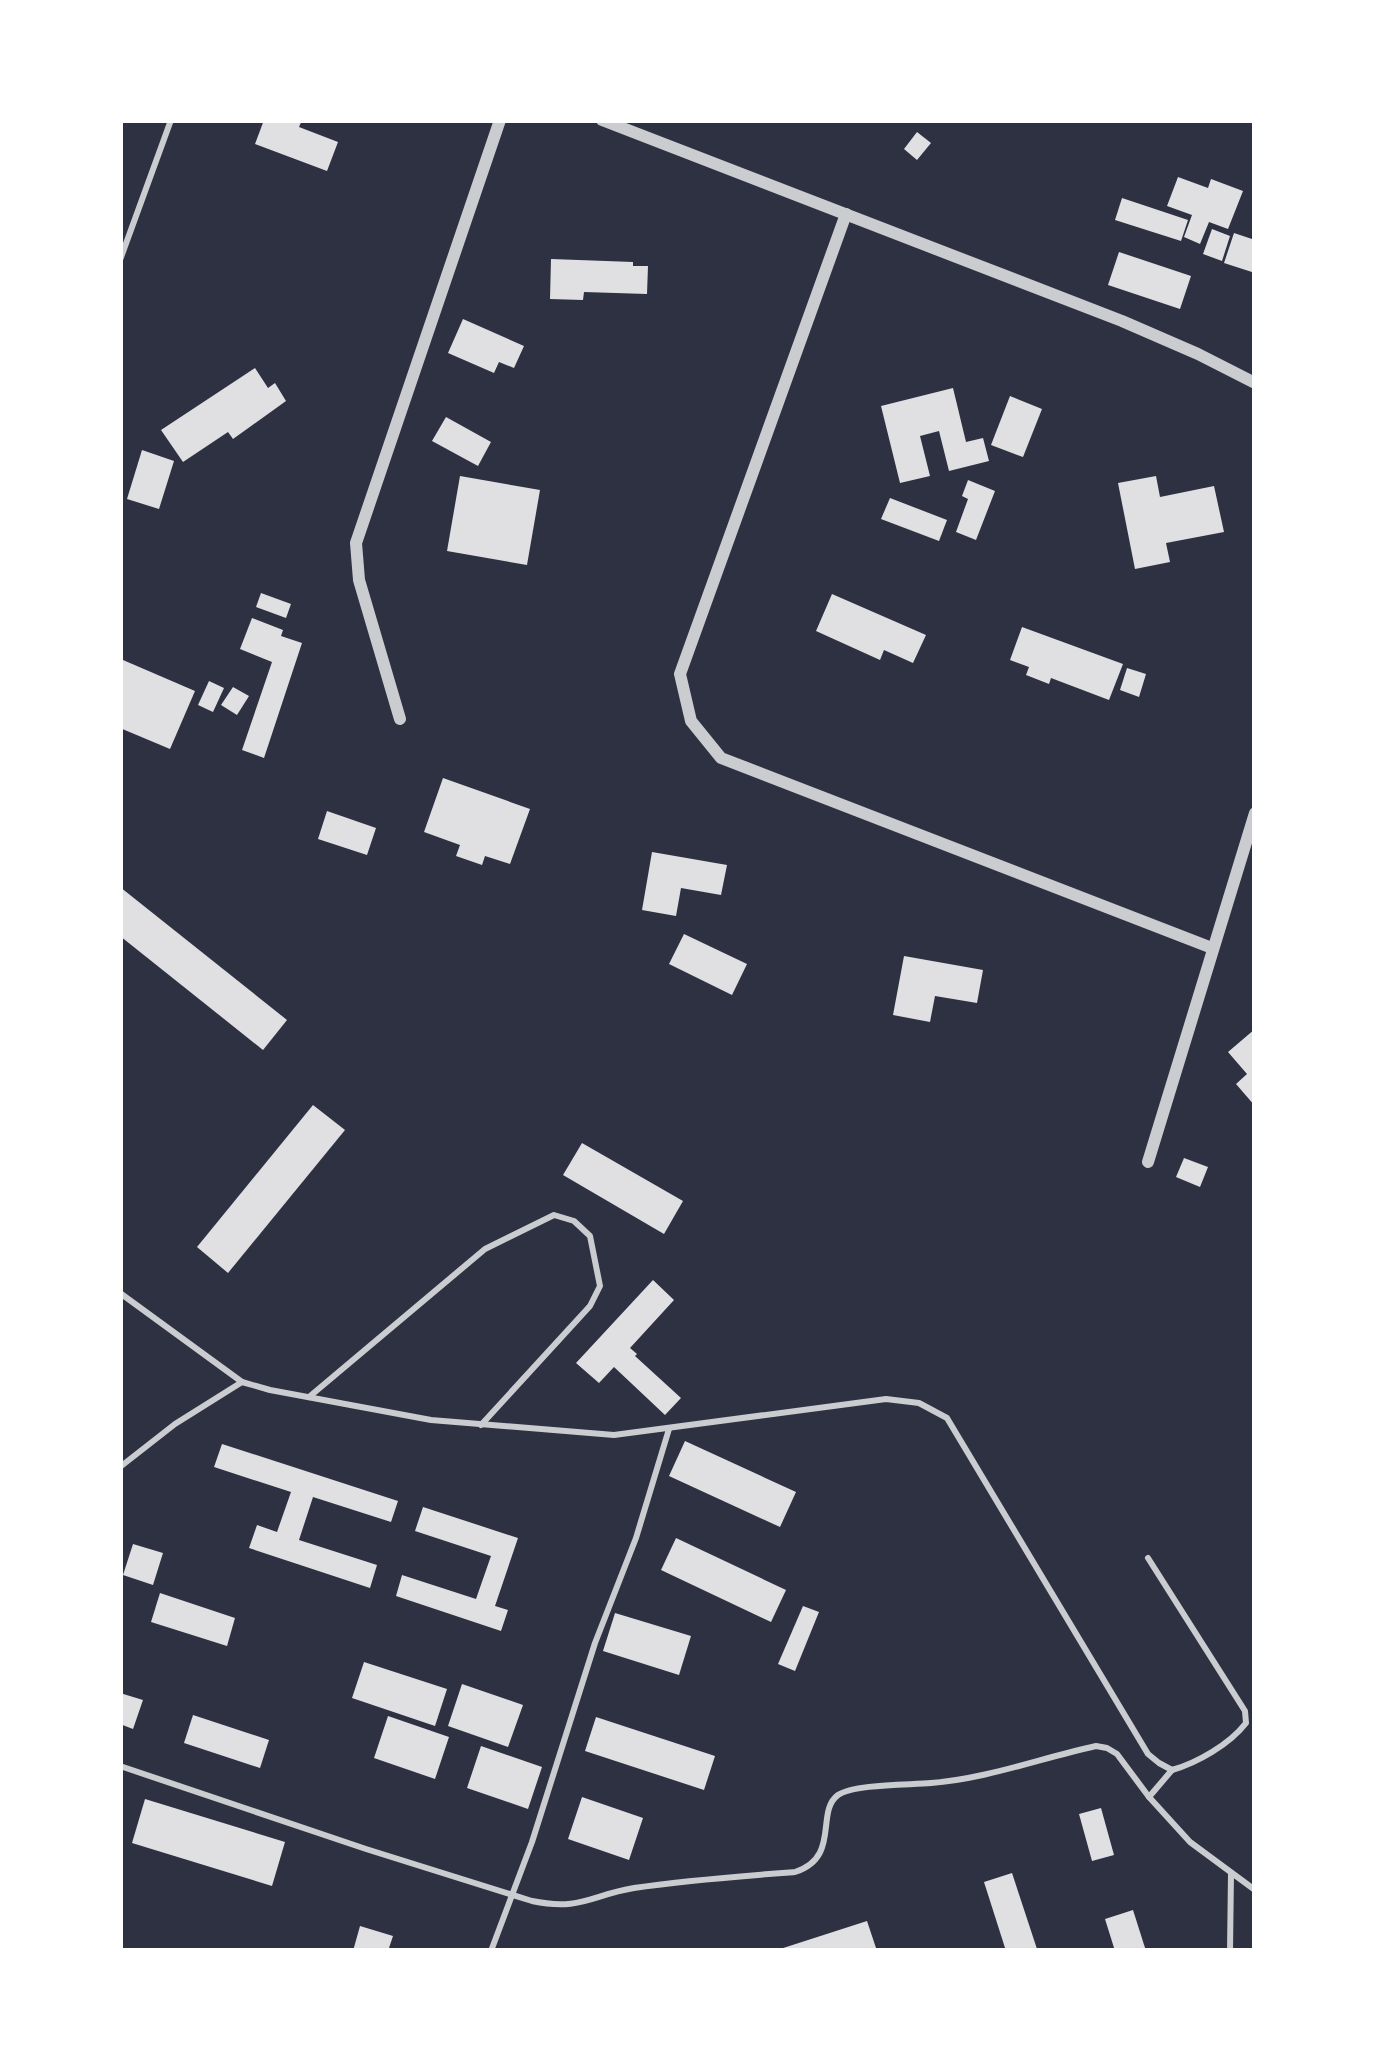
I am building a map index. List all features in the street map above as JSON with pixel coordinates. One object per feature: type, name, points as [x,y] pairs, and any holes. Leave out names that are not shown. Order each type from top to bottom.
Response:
[{"type":"street","points":[[400,719],[359,580],[356,543],[500,120]]},
{"type":"street","points":[[602,120],[1122,321],[1255,383]]},
{"type":"street","points":[[846,214],[680,674],[691,722],[721,758],[1212,948]]},
{"type":"street","points":[[1148,1162],[1255,813]]},
{"type":"lane","points":[[120,260],[171,120]]},
{"type":"lane","points":[[309,1397],[485,1249],[554,1215],[574,1220],[590,1236],[600,1286],[590,1306],[481,1425]]},
{"type":"lane","points":[[120,1293],[242,1382],[431,1420],[614,1435],[886,1399],[920,1403],[946,1418],[1148,1754],[1172,1770]]},
{"type":"lane","points":[[120,1467],[175,1424],[242,1382]]},
{"type":"lane","points":[[491,1951],[595,1643],[636,1538],[669,1430]]},
{"type":"lane","points":[[1148,1558],[1245,1711],[1246,1724],[1238,1734],[1172,1770],[1149,1797]]},
{"type":"lane","points":[[120,1766],[557,1906],[584,1904],[629,1888],[795,1872],[806,1868],[824,1846],[833,1800],[840,1793],[955,1781],[1096,1746],[1118,1754],[1190,1842],[1255,1890]]},
{"type":"lane","points":[[1230,1951],[1231,1873]]},
{"type":"building","points":[[264,120],[302,120],[299,127],[338,142],[327,171],[255,144]]},
{"type":"building","points":[[917,132],[931,143],[917,160],[904,149]]},
{"type":"building","points":[[1178,177],[1208,188],[1211,179],[1243,191],[1228,229],[1209,222],[1200,244],[1184,237],[1192,215],[1167,206]]},
{"type":"building","points":[[1122,198],[1188,220],[1181,241],[1115,220]]},
{"type":"building","points":[[1212,229],[1230,236],[1222,261],[1203,254]]},
{"type":"building","points":[[1234,233],[1255,240],[1255,273],[1224,263]]},
{"type":"building","points":[[1119,252],[1191,276],[1180,309],[1108,285]]},
{"type":"building","points":[[551,259],[648,266],[647,294],[584,292],[583,300],[550,299]]},
{"type":"building","points":[[463,319],[524,346],[514,368],[499,362],[494,373],[448,353]]},
{"type":"building","points":[[255,368],[268,388],[275,383],[286,401],[233,439],[228,432],[183,462],[161,430]]},
{"type":"building","points":[[953,388],[966,442],[983,438],[989,461],[949,471],[939,431],[920,436],[930,476],[900,483],[881,406]]},
{"type":"building","points":[[1010,396],[1042,409],[1023,457],[991,445]]},
{"type":"building","points":[[446,417],[491,442],[478,466],[432,441]]},
{"type":"building","points":[[142,450],[174,461],[159,509],[127,499]]},
{"type":"building","points":[[460,476],[540,490],[527,565],[447,551]]},
{"type":"building","points":[[1156,476],[1160,497],[1214,486],[1224,532],[1166,543],[1170,562],[1135,569],[1118,483]]},
{"type":"building","points":[[968,480],[995,491],[976,540],[956,532],[968,499],[962,496]]},
{"type":"building","points":[[890,498],[947,520],[939,541],[881,519]]},
{"type":"building","points":[[261,593],[291,604],[286,618],[256,607]]},
{"type":"building","points":[[832,594],[926,635],[913,663],[884,650],[880,660],[816,631]]},
{"type":"building","points":[[252,618],[302,643],[264,758],[242,750],[272,662],[240,649]]},
{"type":"building","points":[[1022,627],[1123,664],[1109,700],[1051,678],[1049,684],[1026,675],[1029,667],[1010,660]]},
{"type":"building","points":[[123,660],[195,691],[170,749],[120,728]]},
{"type":"building","points":[[1127,668],[1146,674],[1139,697],[1120,690]]},
{"type":"building","points":[[209,681],[224,688],[213,712],[198,705]]},
{"type":"building","points":[[233,687],[249,696],[237,715],[221,705]]},
{"type":"building","points":[[443,778],[530,809],[510,864],[485,856],[482,865],[456,856],[460,845],[424,832]]},
{"type":"building","points":[[327,811],[376,828],[367,855],[318,839]]},
{"type":"building","points":[[652,852],[727,865],[721,895],[681,888],[676,916],[642,910]]},
{"type":"building","points":[[120,887],[287,1020],[263,1050],[120,936]]},
{"type":"building","points":[[684,934],[747,964],[732,995],[669,964]]},
{"type":"building","points":[[904,956],[983,970],[977,1003],[935,996],[930,1022],[893,1015]]},
{"type":"building","points":[[1255,1029],[1255,1106],[1236,1084],[1247,1074],[1228,1052]]},
{"type":"building","points":[[313,1105],[345,1130],[228,1273],[197,1247]]},
{"type":"building","points":[[582,1143],[683,1201],[664,1234],[563,1175]]},
{"type":"building","points":[[1184,1158],[1208,1167],[1200,1187],[1176,1177]]},
{"type":"building","points":[[653,1280],[674,1300],[630,1348],[681,1398],[665,1415],[614,1367],[599,1383],[576,1363]]},
{"type":"building","points":[[685,1441],[796,1492],[780,1527],[669,1476]]},
{"type":"building","points":[[222,1444],[398,1501],[391,1522],[313,1497],[299,1540],[377,1565],[370,1588],[249,1548],[257,1525],[277,1532],[291,1492],[214,1467]]},
{"type":"building","points":[[423,1507],[518,1538],[495,1606],[508,1610],[501,1631],[396,1596],[402,1575],[476,1599],[491,1556],[415,1531]]},
{"type":"building","points":[[676,1538],[786,1590],[771,1622],[661,1570]]},
{"type":"building","points":[[133,1544],[163,1553],[153,1585],[123,1575]]},
{"type":"building","points":[[160,1593],[235,1618],[227,1646],[151,1622]]},
{"type":"building","points":[[803,1606],[819,1612],[795,1671],[778,1664]]},
{"type":"building","points":[[615,1613],[691,1636],[679,1675],[603,1651]]},
{"type":"building","points":[[364,1662],[447,1689],[435,1726],[352,1698]]},
{"type":"building","points":[[462,1684],[523,1705],[508,1747],[448,1726]]},
{"type":"building","points":[[120,1693],[143,1700],[133,1729],[120,1724]]},
{"type":"building","points":[[193,1715],[269,1740],[260,1768],[184,1743]]},
{"type":"building","points":[[388,1716],[449,1737],[435,1779],[374,1758]]},
{"type":"building","points":[[596,1717],[715,1756],[704,1790],[585,1751]]},
{"type":"building","points":[[481,1746],[542,1767],[528,1809],[467,1788]]},
{"type":"building","points":[[582,1797],[643,1818],[629,1860],[568,1839]]},
{"type":"building","points":[[145,1799],[285,1842],[272,1886],[132,1843]]},
{"type":"building","points":[[1101,1808],[1114,1855],[1092,1861],[1079,1814]]},
{"type":"building","points":[[1012,1873],[1037,1949],[1030,1951],[1006,1951],[984,1882]]},
{"type":"building","points":[[1133,1910],[1146,1951],[1115,1951],[1105,1919]]},
{"type":"building","points":[[867,1921],[877,1951],[777,1950]]},
{"type":"building","points":[[360,1926],[393,1936],[388,1951],[353,1951]]}]
